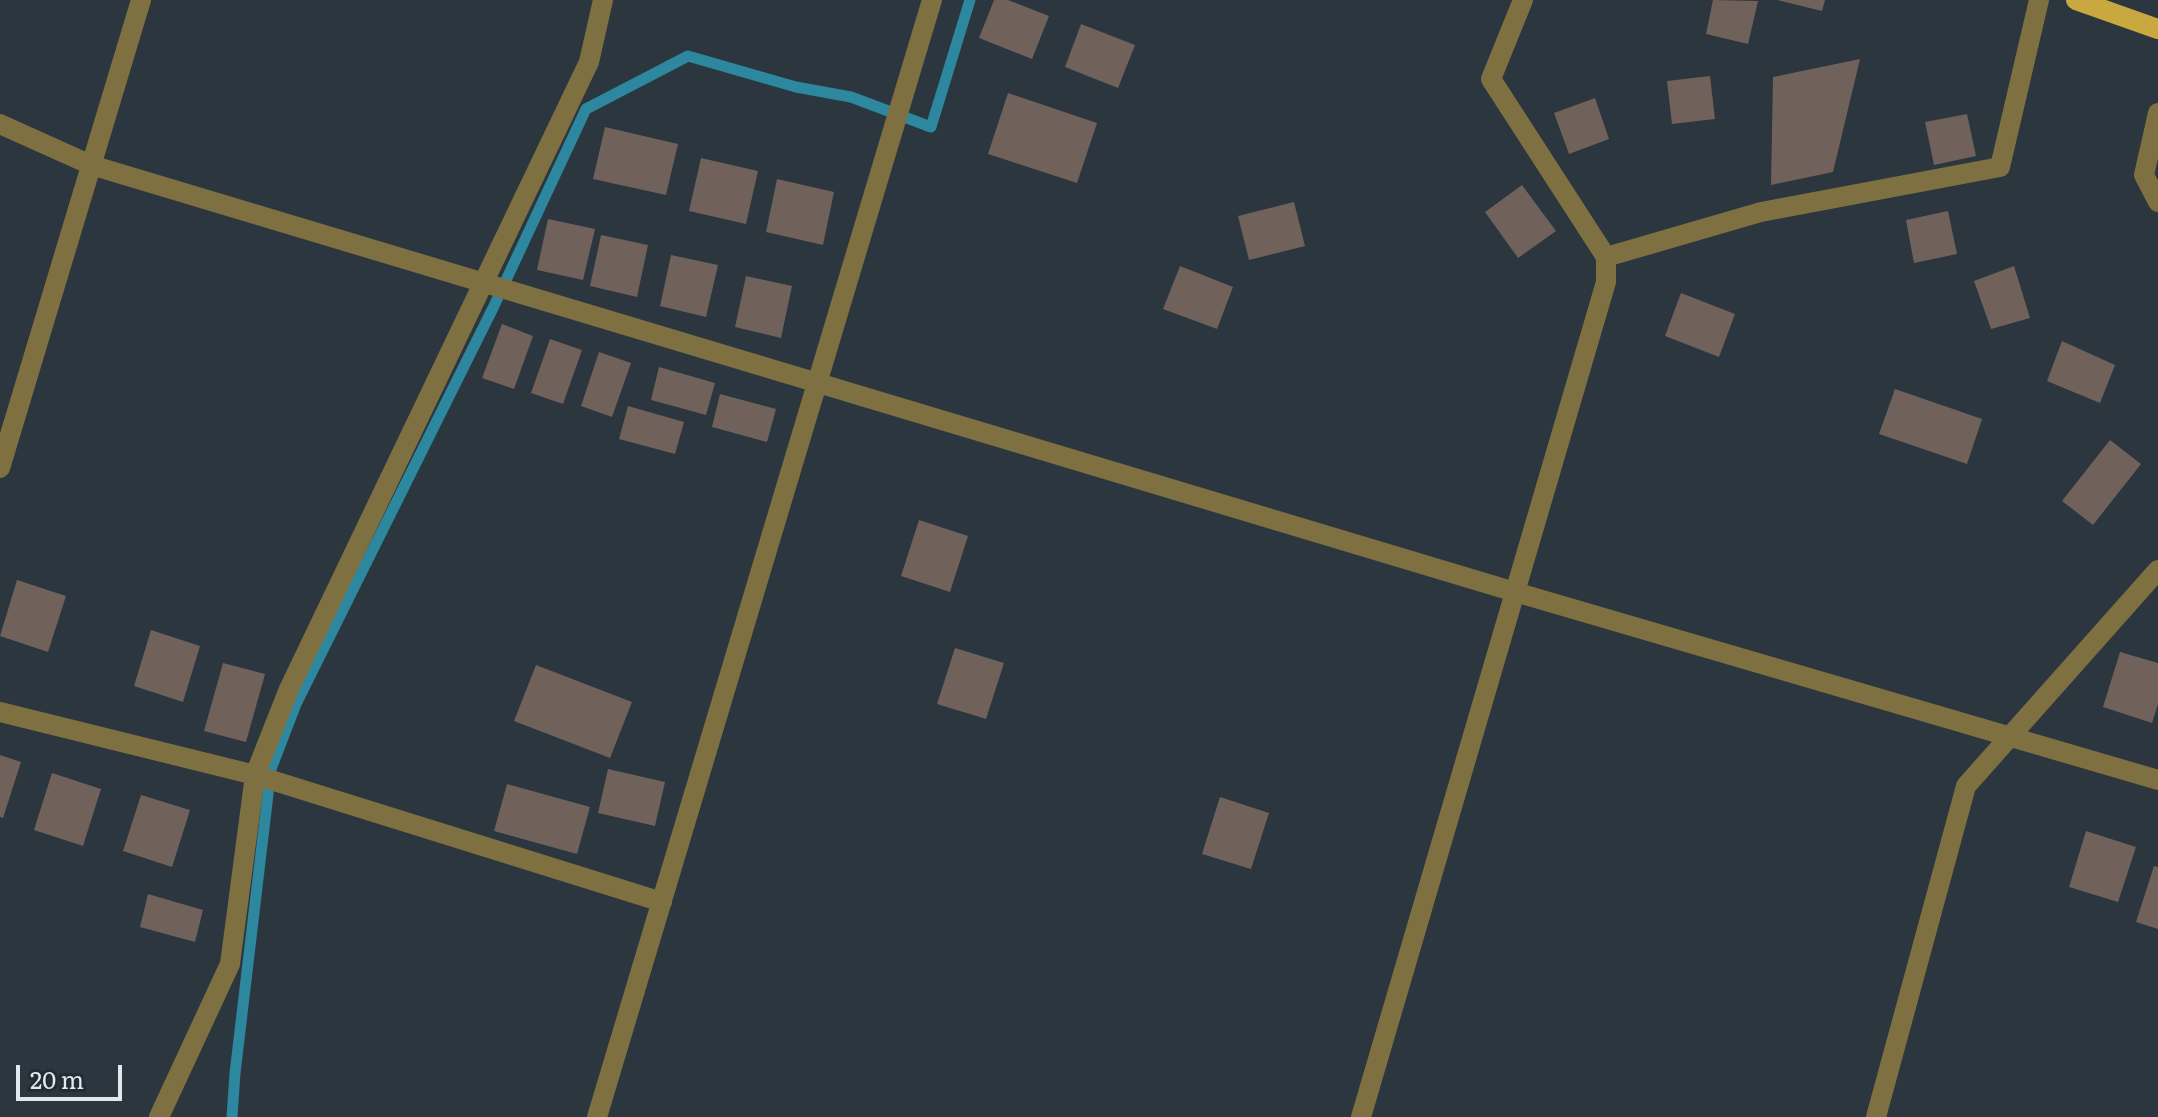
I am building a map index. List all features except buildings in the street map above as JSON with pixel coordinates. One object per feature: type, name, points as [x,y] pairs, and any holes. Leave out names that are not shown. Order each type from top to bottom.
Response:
[{"type":"main road","points":[[2076,0],[2158,29]]},
{"type":"street","points":[[0,468],[141,0]]},
{"type":"street","points":[[159,1117],[230,964],[255,775],[289,689],[589,62],[603,0]]},
{"type":"street","points":[[597,1117],[932,0]]},
{"type":"street","points":[[1361,1117],[1606,282],[1606,257],[1491,79],[1523,0]]},
{"type":"street","points":[[1606,257],[1761,212],[2000,167],[2039,0]]},
{"type":"street","points":[[2158,113],[2144,175],[2158,202]]},
{"type":"street","points":[[0,124],[91,165],[1515,592],[2158,780]]},
{"type":"street","points":[[1876,1117],[1966,786],[2158,570]]},
{"type":"street","points":[[0,712],[255,775],[662,902]]},
{"type":"waterway","points":[[232,1117],[271,769],[296,704],[493,308],[586,109],[688,56],[796,87],[851,97],[931,127],[970,0]]}]
